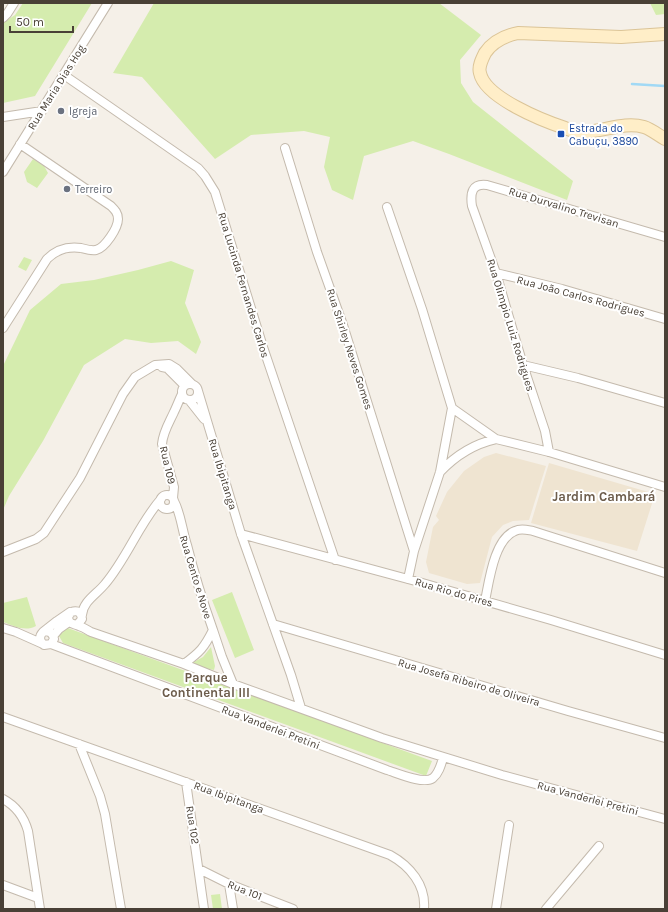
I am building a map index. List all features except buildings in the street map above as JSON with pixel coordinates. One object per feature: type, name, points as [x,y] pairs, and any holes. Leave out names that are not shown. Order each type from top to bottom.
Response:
[{"type":"main road","points":[[665,34],[621,37],[518,33],[506,35],[494,43],[480,64],[480,74],[484,82],[503,99],[523,111],[554,124],[579,132],[635,125],[645,127],[665,139]]},
{"type":"street","name":"Rua Maria Dias Hog","points":[[3,172],[108,3]]},
{"type":"street","points":[[3,18],[13,4]]},
{"type":"street","name":"Rua Lucinda Fernandes Carlos","points":[[64,75],[198,168],[211,184],[263,347],[335,560]]},
{"type":"street","points":[[3,117],[42,111]]},
{"type":"street","points":[[3,328],[46,259],[55,251],[66,248],[78,248],[94,251],[102,248],[108,241],[118,221],[117,212],[111,206],[20,144]]},
{"type":"street","name":"Rua Shirley Neves Gomes","points":[[285,148],[317,252],[345,332],[414,551]]},
{"type":"street","name":"Rua Durvalino Trevisan","points":[[471,198],[475,187],[481,184],[487,185],[665,237]]},
{"type":"street","name":"Rua Olimpio Luiz Rodrigues","points":[[471,198],[496,273],[523,365],[541,417],[550,452]]},
{"type":"street","points":[[387,207],[422,309],[452,408],[440,472],[414,551],[408,579]]},
{"type":"street","name":"Rua João Carlos Rodrigues","points":[[496,273],[562,289],[665,319]]},
{"type":"street","points":[[3,552],[36,539],[44,533],[54,520],[80,478],[123,394],[135,377],[155,365],[169,364],[178,369],[188,385]]},
{"type":"street","points":[[523,365],[578,378],[665,403]]},
{"type":"street","points":[[188,385],[196,386],[198,391],[196,396],[186,398],[182,390],[188,385]]},
{"type":"street","name":"Rua Ibipitanga","points":[[198,391],[241,534],[301,708]]},
{"type":"street","name":"Rua Ibipitanga","points":[[186,398],[207,422]]},
{"type":"street","name":"Rua 109","points":[[181,526],[178,508],[168,498],[174,487],[162,444],[162,438],[175,411],[186,398]]},
{"type":"street","points":[[452,408],[496,439],[550,452],[665,487]]},
{"type":"street","points":[[440,472],[462,453],[484,442],[496,439]]},
{"type":"street","points":[[147,519],[158,511],[172,507],[168,498]]},
{"type":"street","points":[[168,498],[161,505],[168,509],[181,526]]},
{"type":"street","points":[[50,641],[59,629],[76,617],[82,608],[117,569],[152,510],[168,498]]},
{"type":"street","name":"Rua Cento e Nove","points":[[181,526],[196,579],[213,630],[206,645],[184,664]]},
{"type":"street","points":[[485,601],[497,550],[508,535],[515,530],[524,529],[533,531],[665,573]]},
{"type":"street","name":"Rua Rio do Pires","points":[[241,534],[408,579],[665,655]]},
{"type":"street","points":[[50,641],[40,640],[42,633],[56,620],[76,617]]},
{"type":"street","name":"Rua Vanderlei Pretini","points":[[76,617],[90,632],[184,664],[233,684],[382,738],[443,758],[665,820]]},
{"type":"street","name":"Rua Josefa Ribeiro de Oliveira","points":[[273,624],[568,712],[665,738]]},
{"type":"street","points":[[3,628],[50,641]]},
{"type":"street","points":[[213,630],[233,684]]},
{"type":"street","points":[[16,632],[51,632],[50,641]]},
{"type":"street","name":"Rua Vanderlei Pretini","points":[[50,641],[66,651],[380,768],[416,779],[427,781],[432,779],[439,769],[443,758]]},
{"type":"street","name":"Rua Ibipitanga","points":[[3,717],[394,857],[410,869],[416,878],[422,889],[424,909]]},
{"type":"street","points":[[79,744],[106,814],[121,909]]},
{"type":"street","name":"Rua 102","points":[[186,782],[204,909]]},
{"type":"street","points":[[3,799],[13,806],[24,820],[28,831],[40,909]]},
{"type":"street","points":[[496,909],[509,825]]},
{"type":"street","points":[[546,909],[599,846]]},
{"type":"street","name":"Rua 101","points":[[199,869],[229,884],[293,909]]},
{"type":"street","points":[[229,884],[233,909]]},
{"type":"street","points":[[3,885],[38,898]]},
{"type":"shaded area","points":[[496,453],[546,466],[529,520],[513,521],[503,525],[492,537],[480,583],[467,584],[429,573],[426,562],[433,527],[439,520],[436,516],[447,492],[464,471],[484,457]]},
{"type":"shaded area","points":[[549,463],[655,494],[637,551],[531,523]]},
{"type":"green space","points":[[23,3],[92,3],[35,96],[3,103],[3,23],[15,15]]},
{"type":"green space","points":[[154,3],[439,3],[481,35],[460,60],[461,83],[473,102],[573,181],[567,200],[413,141],[364,156],[353,200],[332,190],[324,167],[330,137],[304,131],[251,135],[215,159],[142,77],[113,73]]},
{"type":"green space","points":[[650,3],[665,3],[665,14],[656,15]]},
{"type":"green space","points":[[33,159],[44,166],[48,173],[37,188],[27,182],[24,172]]},
{"type":"green space","points":[[24,257],[32,260],[26,271],[18,267]]},
{"type":"green space","points":[[171,261],[194,270],[185,303],[201,342],[196,354],[178,341],[151,343],[125,339],[84,365],[43,441],[9,496],[3,510],[3,366],[30,310],[61,284],[94,280]]},
{"type":"green space","points":[[232,592],[254,650],[235,658],[212,600]]},
{"type":"green space","points":[[27,597],[36,626],[32,628],[15,627],[3,622],[3,603]]},
{"type":"green space","points":[[65,627],[432,761],[426,776],[63,643],[59,636]]},
{"type":"green space","points":[[211,647],[215,666],[214,670],[194,666],[192,663],[203,657]]},
{"type":"green space","points":[[220,894],[222,909],[213,909],[211,895]]},
{"type":"waterway","points":[[632,84],[665,86]]},
{"type":"place","name":"Igreja","points":[[61,111]]},
{"type":"place","name":"Estrada do Cabuçu, 3890","points":[[561,134]]},
{"type":"place","name":"Terreiro","points":[[67,189]]},
{"type":"district","name":"Jardim Cambará","points":[[604,496]]},
{"type":"district","name":"Parque Continental III","points":[[206,684]]}]
